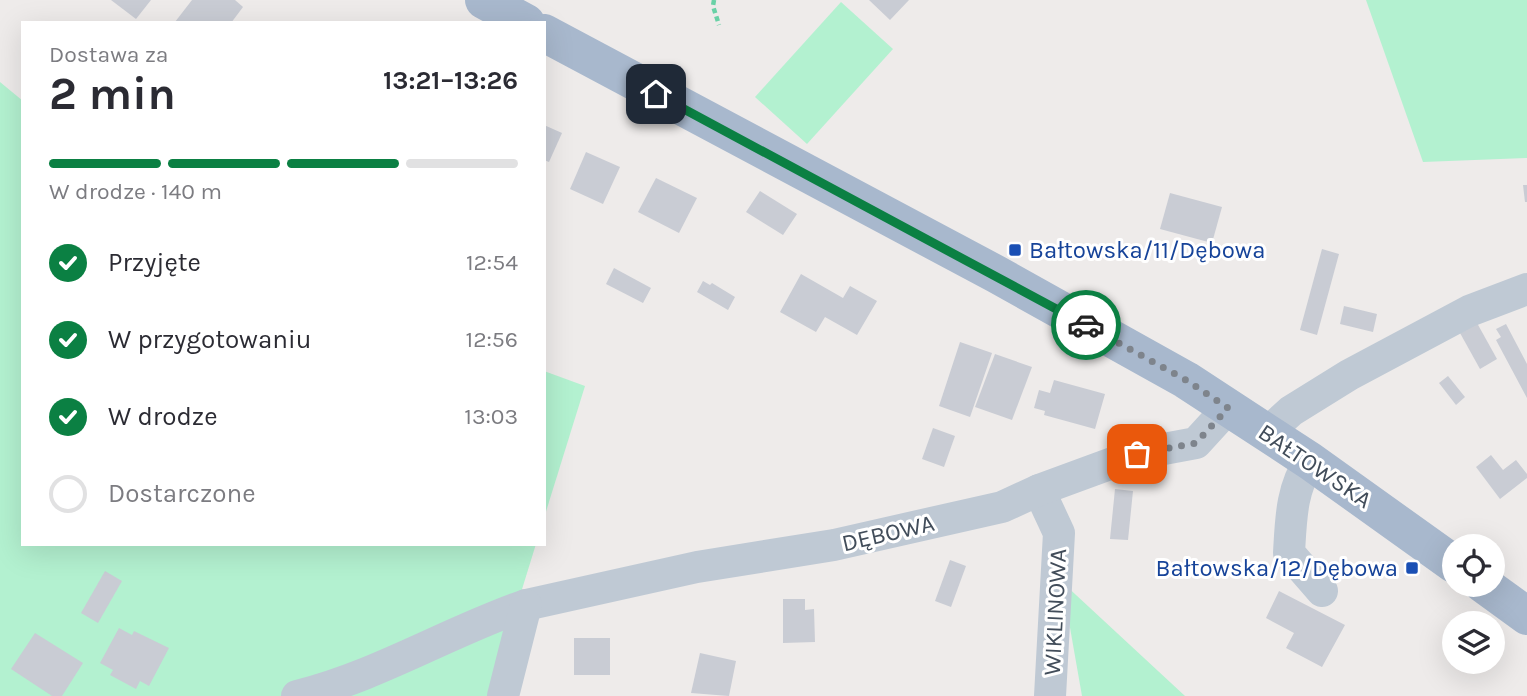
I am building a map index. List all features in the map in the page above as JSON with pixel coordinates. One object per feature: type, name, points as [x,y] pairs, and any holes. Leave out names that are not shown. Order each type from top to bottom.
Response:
[{"type":"main road","points":[[484,0],[522,21]]},
{"type":"main road","name":"BAŁTOWSKA","points":[[546,34],[996,274],[1186,380],[1310,461],[1442,555]]},
{"type":"main road","points":[[1501,597],[1527,616]]},
{"type":"street","points":[[1267,433],[1291,411],[1349,375],[1469,311],[1527,289]]},
{"type":"street","name":"DĘBOWA","points":[[297,696],[373,673],[526,605],[697,567],[846,542],[1002,507],[1039,490],[1137,454],[1196,443],[1228,408]]},
{"type":"street","points":[[1310,461],[1299,477],[1293,499],[1289,553],[1322,591]]},
{"type":"street","name":"WIKLINOWA","points":[[1039,490],[1059,533],[1050,696]]},
{"type":"street","points":[[503,696],[526,605]]},
{"type":"path","points":[[714,0],[713,6],[719,25]]},
{"type":"green space","points":[[1366,0],[1527,0],[1527,158],[1423,162]]},
{"type":"green space","points":[[841,2],[893,49],[807,144],[755,97]]},
{"type":"green space","points":[[0,82],[21,99],[21,546],[535,546],[489,696],[0,696]]},
{"type":"green space","points":[[546,372],[585,386],[546,512]]},
{"type":"green space","points":[[1062,582],[1185,696],[1082,696]]},
{"type":"building","points":[[111,0],[151,0],[136,19]]},
{"type":"building","points":[[192,0],[235,0],[243,7],[232,21],[176,21]]},
{"type":"building","points":[[869,0],[909,0],[890,20]]},
{"type":"building","points":[[546,126],[562,133],[549,162],[546,161]]},
{"type":"building","points":[[586,152],[620,167],[603,204],[570,189]]},
{"type":"building","points":[[656,178],[697,198],[679,233],[638,212]]},
{"type":"building","points":[[1523,185],[1527,185],[1527,202],[1525,202]]},
{"type":"building","points":[[760,191],[797,214],[783,235],[746,212]]},
{"type":"building","points":[[1170,193],[1222,207],[1212,243],[1160,229]]},
{"type":"building","points":[[1322,249],[1339,254],[1317,335],[1300,330]]},
{"type":"building","points":[[614,268],[651,288],[643,303],[606,284]]},
{"type":"building","points":[[801,274],[843,298],[850,286],[877,301],[857,335],[825,317],[816,332],[780,312]]},
{"type":"building","points":[[703,281],[710,285],[712,283],[735,297],[728,310],[697,292]]},
{"type":"building","points":[[1344,306],[1377,314],[1373,332],[1340,324]]},
{"type":"building","points":[[1477,323],[1497,359],[1480,369],[1460,333]]},
{"type":"building","points":[[1506,324],[1527,364],[1527,398],[1496,340],[1501,337],[1496,329]]},
{"type":"building","points":[[960,342],[992,353],[970,417],[939,406]]},
{"type":"building","points":[[995,354],[1032,367],[1012,420],[975,407]]},
{"type":"building","points":[[1448,376],[1465,397],[1456,405],[1439,383]]},
{"type":"building","points":[[1054,380],[1105,394],[1095,429],[1044,415],[1045,411],[1034,408],[1039,390],[1050,393]]},
{"type":"building","points":[[933,428],[955,436],[944,467],[922,459]]},
{"type":"building","points":[[1491,455],[1503,470],[1516,460],[1527,474],[1527,478],[1500,499],[1476,467]]},
{"type":"building","points":[[1115,489],[1133,491],[1128,540],[1110,539]]},
{"type":"building","points":[[950,560],[966,566],[951,607],[935,601]]},
{"type":"building","points":[[105,571],[122,581],[98,623],[81,613]]},
{"type":"building","points":[[1279,591],[1345,625],[1322,667],[1286,648],[1294,633],[1266,618]]},
{"type":"building","points":[[783,599],[805,599],[805,610],[814,609],[815,642],[783,643]]},
{"type":"building","points":[[119,628],[132,635],[134,631],[169,648],[149,686],[140,681],[136,689],[110,675],[113,670],[100,663]]},
{"type":"building","points":[[35,633],[83,663],[62,696],[52,696],[11,669]]},
{"type":"building","points":[[574,638],[610,638],[610,675],[574,675]]},
{"type":"building","points":[[700,653],[736,661],[729,696],[691,693]]},
{"type":"way so far","points":[[1086,325],[1186,380],[1228,408],[1196,443],[1137,454]]},
{"type":"place","name":"Bałtowska/11/Dębowa","points":[[1015,250]]},
{"type":"place","name":"Bałtowska/12/Dębowa","points":[[1412,568]]},
{"type":"route","points":[[656,94],[996,274],[1086,325]]}]
